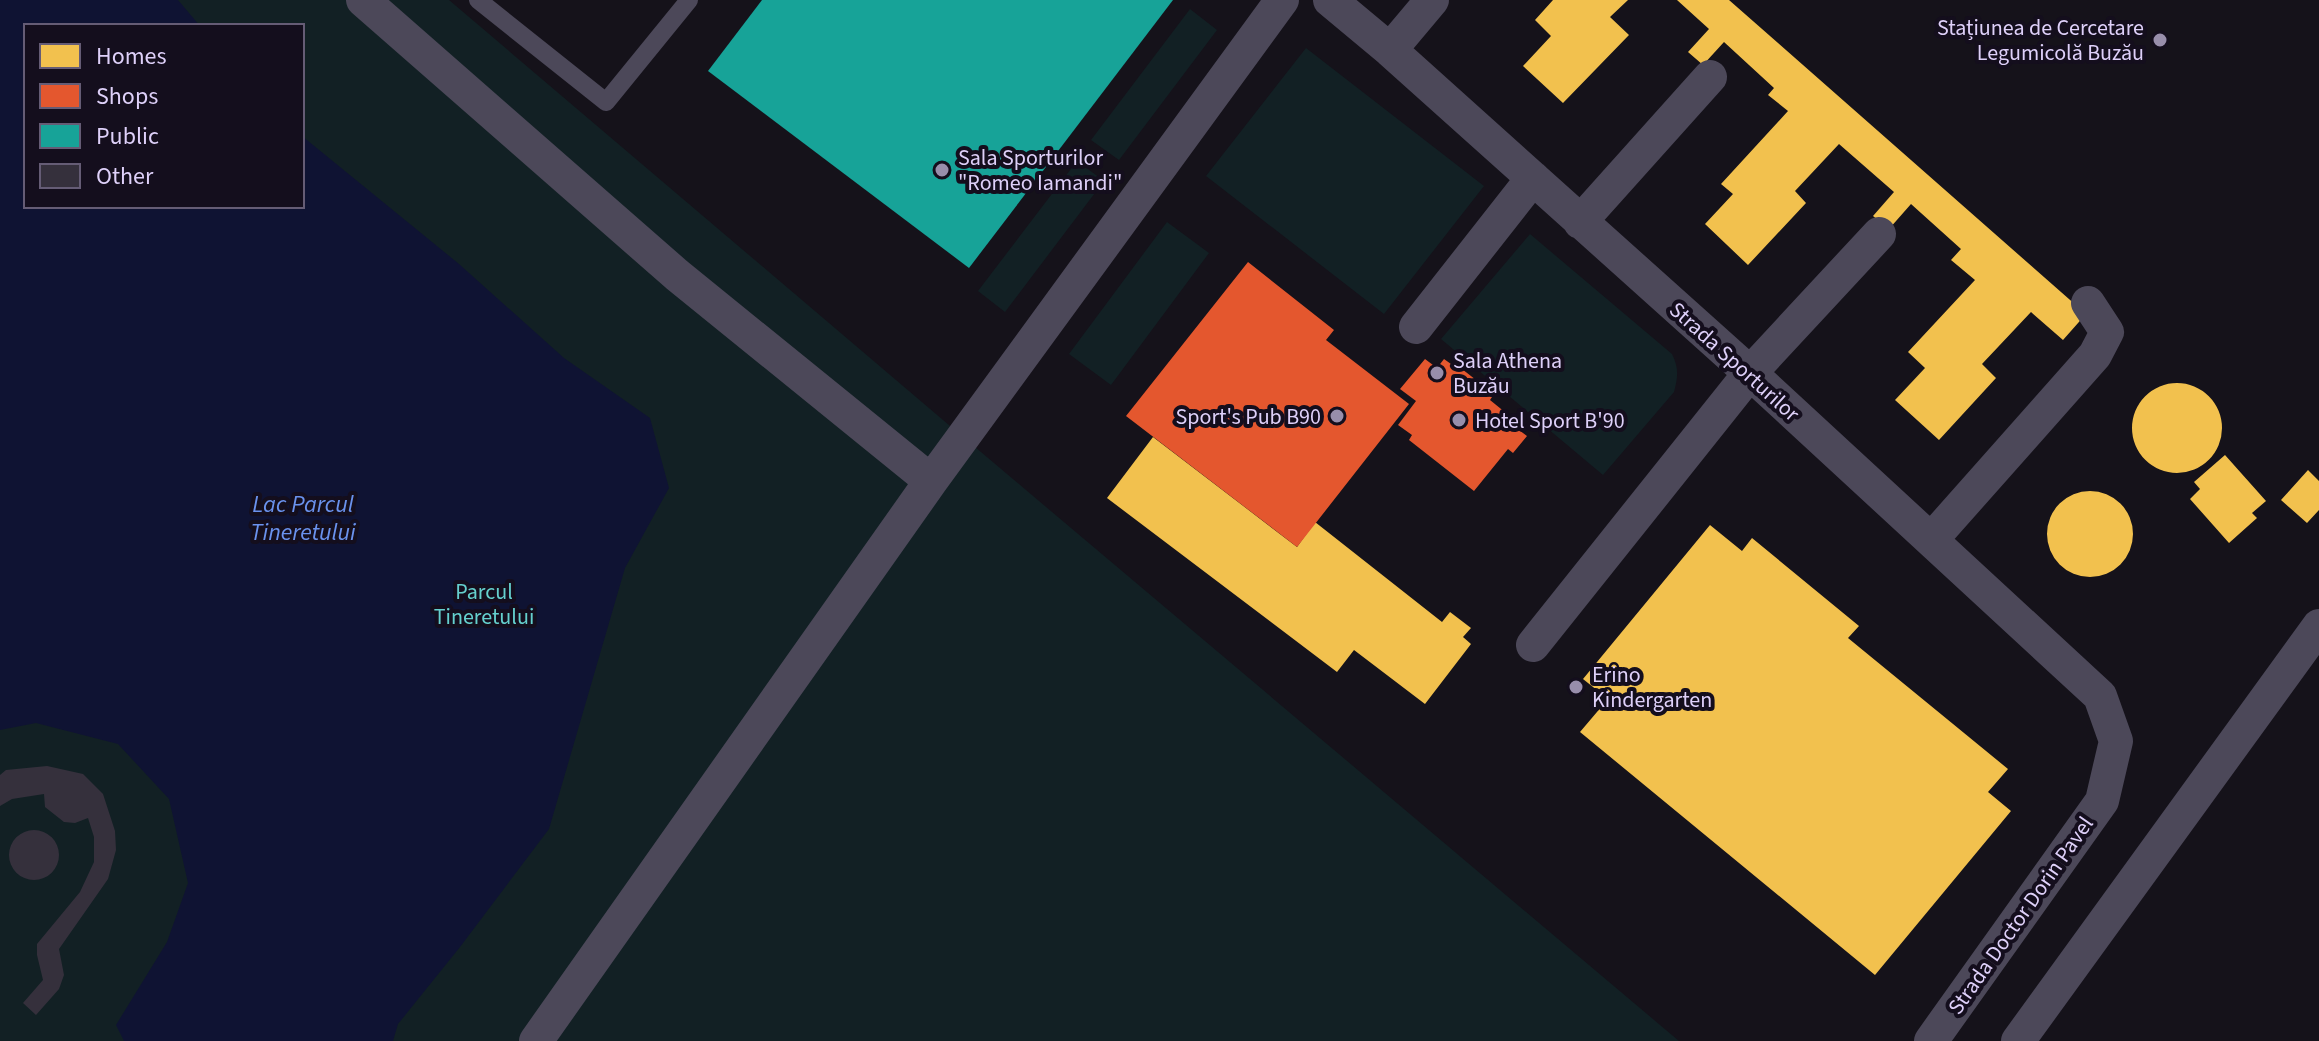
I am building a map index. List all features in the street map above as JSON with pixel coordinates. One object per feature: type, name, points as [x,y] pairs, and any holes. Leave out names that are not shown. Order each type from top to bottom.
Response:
[{"type":"street","points":[[363,0],[677,275],[931,481]]},
{"type":"street","points":[[536,1041],[931,481],[1282,0]]},
{"type":"street","name":"Strada Sporturilor","points":[[1330,0],[1390,50],[1750,373],[2100,696],[2116,741]]},
{"type":"street","points":[[1390,50],[1432,0]]},
{"type":"street","points":[[1580,222],[1710,77]]},
{"type":"street","points":[[1416,327],[1533,178]]},
{"type":"street","points":[[1533,645],[1750,373],[1879,234]]},
{"type":"street","points":[[1931,540],[2095,355],[2107,332],[2088,303]]},
{"type":"street","points":[[2018,1041],[2319,626]]},
{"type":"street","name":"Strada Doctor Dorin Pavel","points":[[1931,1041],[2102,801],[2116,741]]},
{"type":"lane","points":[[478,0],[606,102],[689,0]]},
{"type":"green space","name":"Parcul Tineretului","points":[[0,0],[449,0],[1679,1041],[0,1041]]},
{"type":"green space","points":[[1190,9],[1217,30],[1119,160],[1091,140]]},
{"type":"green space","points":[[1306,48],[1484,186],[1384,314],[1206,176]]},
{"type":"green space","points":[[1077,161],[1104,181],[1005,312],[978,291]]},
{"type":"green space","points":[[1167,222],[1209,253],[1111,385],[1069,354]]},
{"type":"green space","points":[[1530,234],[1672,354],[1676,364],[1674,392],[1603,475],[1441,339]]},
{"type":"water","name":"Lac Parcul Tineretului","points":[[0,0],[178,0],[198,24],[24,24],[24,208],[304,208],[304,138],[459,264],[564,358],[650,418],[669,488],[625,568],[549,829],[398,1024],[393,1041],[124,1041],[116,1025],[167,942],[188,883],[169,799],[118,744],[36,723],[0,730]]},
{"type":"building: Homes","points":[[1553,0],[1628,0],[1610,17],[1629,35],[1563,103],[1523,66],[1551,36],[1535,20]]},
{"type":"building: Homes","points":[[1677,0],[1729,0],[2086,314],[2063,340],[2031,312],[1982,364],[1996,378],[1939,440],[1895,400],[1925,368],[1908,352],[1975,280],[1951,260],[1961,249],[1911,204],[1889,229],[1873,216],[1894,192],[1839,144],[1795,191],[1806,203],[1748,265],[1705,224],[1733,194],[1721,184],[1788,111],[1768,95],[1774,88],[1724,42],[1703,65],[1688,52],[1709,29]]},
{"type":"building: Homes","points":[[2177,383],[2194,386],[2209,396],[2219,411],[2222,428],[2219,445],[2209,460],[2194,470],[2177,473],[2160,470],[2145,460],[2135,445],[2132,428],[2135,411],[2145,396],[2160,386]]},
{"type":"building: Homes","points":[[1153,437],[1297,547],[1315,522],[1442,622],[1450,612],[1471,628],[1463,637],[1471,644],[1425,704],[1354,650],[1337,672],[1107,498]]},
{"type":"building: Homes","points":[[2225,455],[2266,501],[2252,513],[2257,518],[2229,543],[2190,499],[2200,489],[2194,482]]},
{"type":"building: Homes","points":[[2308,470],[2319,481],[2319,510],[2307,523],[2281,500]]},
{"type":"building: Homes","points":[[2090,491],[2114,498],[2126,510],[2133,534],[2126,558],[2114,570],[2090,577],[2066,570],[2054,558],[2047,534],[2054,510],[2066,498]]},
{"type":"building: Homes","points":[[1710,525],[1742,551],[1752,538],[1859,626],[1848,638],[2008,769],[1988,792],[2011,811],[1875,975],[1580,732],[1608,699],[1583,679]]},
{"type":"building: Shops","points":[[1248,262],[1334,330],[1326,340],[1409,404],[1297,547],[1126,416]]},
{"type":"building: Shops","points":[[1425,359],[1437,368],[1444,359],[1451,364],[1453,362],[1494,394],[1490,400],[1522,426],[1519,430],[1527,436],[1513,453],[1508,449],[1474,491],[1409,440],[1412,435],[1398,425],[1416,401],[1400,389]]},
{"type":"building: Public","name":"Sala Sporturilor \"Romeo Iamandi\"","points":[[762,0],[1173,0],[969,268],[708,71]]},
{"type":"building: Other","points":[[47,766],[83,774],[103,794],[115,831],[116,850],[108,879],[59,949],[64,975],[59,989],[36,1015],[23,1003],[43,980],[37,944],[80,892],[94,862],[94,837],[88,818],[75,823],[64,822],[45,807],[44,794],[12,799],[0,806],[0,775],[6,770]]},
{"type":"building: Other","points":[[34,830],[52,837],[59,855],[52,873],[34,880],[16,873],[9,855],[16,837]]},
{"type":"place","name":"Stațiunea de Cercetare Legumicolă Buzău","points":[[2160,40]]},
{"type":"place","name":"Sala Sporturilor \"Romeo Iamandi\"","points":[[942,170]]},
{"type":"place","name":"Sala Athena Buzău","points":[[1437,373]]},
{"type":"place","name":"Sport's Pub B90","points":[[1337,416]]},
{"type":"place","name":"Hotel Sport B'90","points":[[1459,420]]},
{"type":"place","name":"Erino Kindergarten","points":[[1576,687]]}]
